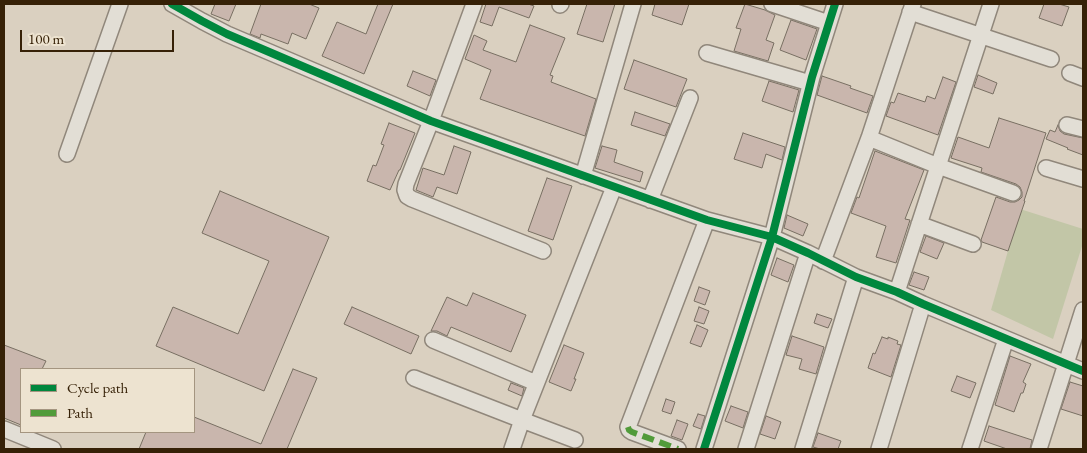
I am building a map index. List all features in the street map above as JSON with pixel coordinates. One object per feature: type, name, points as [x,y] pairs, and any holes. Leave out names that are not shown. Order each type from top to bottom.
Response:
[{"type":"street","points":[[67,154],[120,4]]},
{"type":"street","points":[[172,4],[227,34],[430,121],[707,220],[772,237],[856,277],[897,292],[1083,371]]},
{"type":"street","points":[[474,4],[405,190],[407,196],[412,199],[543,251]]},
{"type":"street","points":[[583,176],[633,4]]},
{"type":"street","points":[[772,4],[829,24]]},
{"type":"street","points":[[704,449],[772,237],[810,83],[835,4]]},
{"type":"street","points":[[897,292],[992,4]]},
{"type":"street","points":[[823,261],[869,138],[912,8],[981,36],[1051,59]]},
{"type":"street","points":[[707,53],[810,83]]},
{"type":"street","points":[[650,200],[690,98]]},
{"type":"street","points":[[1067,124],[1083,129]]},
{"type":"street","points":[[869,138],[938,166],[1013,193]]},
{"type":"street","points":[[1046,168],[1083,179]]},
{"type":"street","points":[[512,449],[536,383],[614,187]]},
{"type":"street","points":[[678,449],[632,432],[628,427],[707,220]]},
{"type":"street","points":[[919,224],[972,244]]},
{"type":"street","points":[[746,449],[808,253]]},
{"type":"street","points":[[803,449],[856,277]]},
{"type":"street","points":[[879,449],[923,304]]},
{"type":"street","points":[[1040,449],[1083,310]]},
{"type":"street","points":[[970,449],[1006,339]]},
{"type":"street","points":[[433,340],[536,383]]},
{"type":"street","points":[[414,378],[575,440]]},
{"type":"street","points":[[4,429],[53,449]]},
{"type":"green space","points":[[1020,209],[1083,229],[1083,243],[1053,339],[991,310]]},
{"type":"building","points":[[215,4],[236,4],[229,21],[211,14]]},
{"type":"building","points":[[261,4],[309,4],[319,8],[306,39],[292,33],[288,44],[261,34],[260,38],[250,34]]},
{"type":"building","points":[[378,4],[393,4],[364,74],[322,56],[337,22],[366,34]]},
{"type":"building","points":[[486,4],[528,4],[534,6],[529,18],[499,7],[492,26],[480,22]]},
{"type":"building","points":[[587,4],[615,4],[603,42],[577,34]]},
{"type":"building","points":[[655,4],[689,4],[682,25],[652,15]]},
{"type":"building","points":[[745,4],[775,15],[766,40],[774,43],[768,61],[734,51],[741,29],[736,28]]},
{"type":"building","points":[[1044,4],[1059,4],[1069,7],[1062,26],[1039,18]]},
{"type":"building","points":[[791,20],[817,29],[806,60],[780,50]]},
{"type":"building","points":[[530,25],[565,38],[550,75],[553,76],[551,82],[596,99],[585,136],[480,99],[491,70],[465,59],[474,35],[487,41],[483,50],[516,62]]},
{"type":"building","points":[[634,60],[687,79],[676,107],[624,89]]},
{"type":"building","points":[[413,71],[436,80],[430,96],[407,86]]},
{"type":"building","points":[[978,75],[997,83],[993,94],[974,87]]},
{"type":"building","points":[[822,76],[873,96],[867,113],[817,95]]},
{"type":"building","points":[[943,77],[956,82],[938,135],[886,116],[891,102],[894,103],[898,93],[925,102],[927,96],[935,99]]},
{"type":"building","points":[[769,81],[799,90],[793,112],[762,101]]},
{"type":"building","points":[[635,112],[670,124],[665,136],[631,125]]},
{"type":"building","points":[[999,118],[1046,133],[1008,251],[981,240],[996,197],[1015,202],[1022,197],[1020,187],[981,172],[982,168],[951,158],[958,137],[989,148]]},
{"type":"building","points":[[389,123],[415,133],[390,190],[367,181],[373,165],[376,166],[384,145],[381,144]]},
{"type":"building","points":[[1058,125],[1060,131],[1064,134],[1083,138],[1083,155],[1046,139],[1050,130],[1055,132]]},
{"type":"building","points":[[743,133],[785,147],[782,160],[766,154],[762,168],[734,159]]},
{"type":"building","points":[[454,146],[471,152],[457,194],[437,187],[433,197],[416,190],[423,168],[444,175]]},
{"type":"building","points":[[602,146],[617,150],[614,162],[643,172],[640,182],[595,168]]},
{"type":"building","points":[[875,151],[924,170],[905,219],[910,220],[896,263],[876,257],[886,226],[851,213],[857,197],[859,198]]},
{"type":"building","points":[[547,178],[572,186],[553,240],[528,231]]},
{"type":"building","points":[[220,191],[329,237],[264,391],[156,346],[173,307],[238,334],[269,261],[202,233]]},
{"type":"building","points":[[787,215],[808,224],[803,236],[784,228]]},
{"type":"building","points":[[926,236],[944,243],[937,259],[920,252]]},
{"type":"building","points":[[777,258],[794,265],[788,282],[771,275]]},
{"type":"building","points":[[914,272],[929,277],[924,290],[909,285]]},
{"type":"building","points":[[699,287],[710,291],[705,305],[694,301]]},
{"type":"building","points":[[473,293],[526,315],[511,352],[451,327],[447,336],[437,331],[431,331],[447,297],[467,306]]},
{"type":"building","points":[[352,307],[419,336],[411,354],[344,324]]},
{"type":"building","points":[[699,307],[709,311],[704,324],[694,321]]},
{"type":"building","points":[[817,314],[832,319],[828,328],[814,323]]},
{"type":"building","points":[[697,325],[708,330],[701,347],[690,343]]},
{"type":"building","points":[[792,336],[824,347],[816,374],[799,369],[802,359],[786,355]]},
{"type":"building","points":[[882,337],[898,341],[897,344],[901,345],[891,377],[868,368],[873,353],[875,354]]},
{"type":"building","points":[[4,345],[46,361],[42,368],[20,368],[20,425],[4,418]]},
{"type":"building","points":[[564,345],[584,353],[571,391],[549,382]]},
{"type":"building","points":[[1010,356],[1031,364],[1023,382],[1026,384],[1023,393],[1021,393],[1014,412],[995,405]]},
{"type":"building","points":[[293,369],[317,378],[287,449],[139,449],[146,433],[195,433],[195,417],[261,444]]},
{"type":"building","points":[[957,376],[976,383],[970,398],[951,391]]},
{"type":"building","points":[[1070,382],[1083,386],[1083,416],[1061,409]]},
{"type":"building","points":[[511,383],[524,388],[522,396],[508,390]]},
{"type":"building","points":[[666,399],[675,402],[671,414],[662,411]]},
{"type":"building","points":[[731,406],[748,412],[743,428],[725,421]]},
{"type":"building","points":[[698,414],[705,416],[701,429],[693,426]]},
{"type":"building","points":[[766,416],[781,422],[775,439],[760,434]]},
{"type":"building","points":[[677,420],[688,424],[682,440],[671,436]]},
{"type":"building","points":[[989,426],[1032,440],[1030,449],[1007,449],[984,441]]},
{"type":"building","points":[[818,433],[841,441],[838,449],[813,447]]},
{"type":"marked path","points":[[628,427],[632,432],[678,449]]},
{"type":"cycle path","points":[[172,4],[227,34],[431,121],[707,220],[772,237],[856,277],[897,292],[1083,371]]},
{"type":"cycle path","points":[[704,449],[772,237],[812,77],[835,4]]}]
